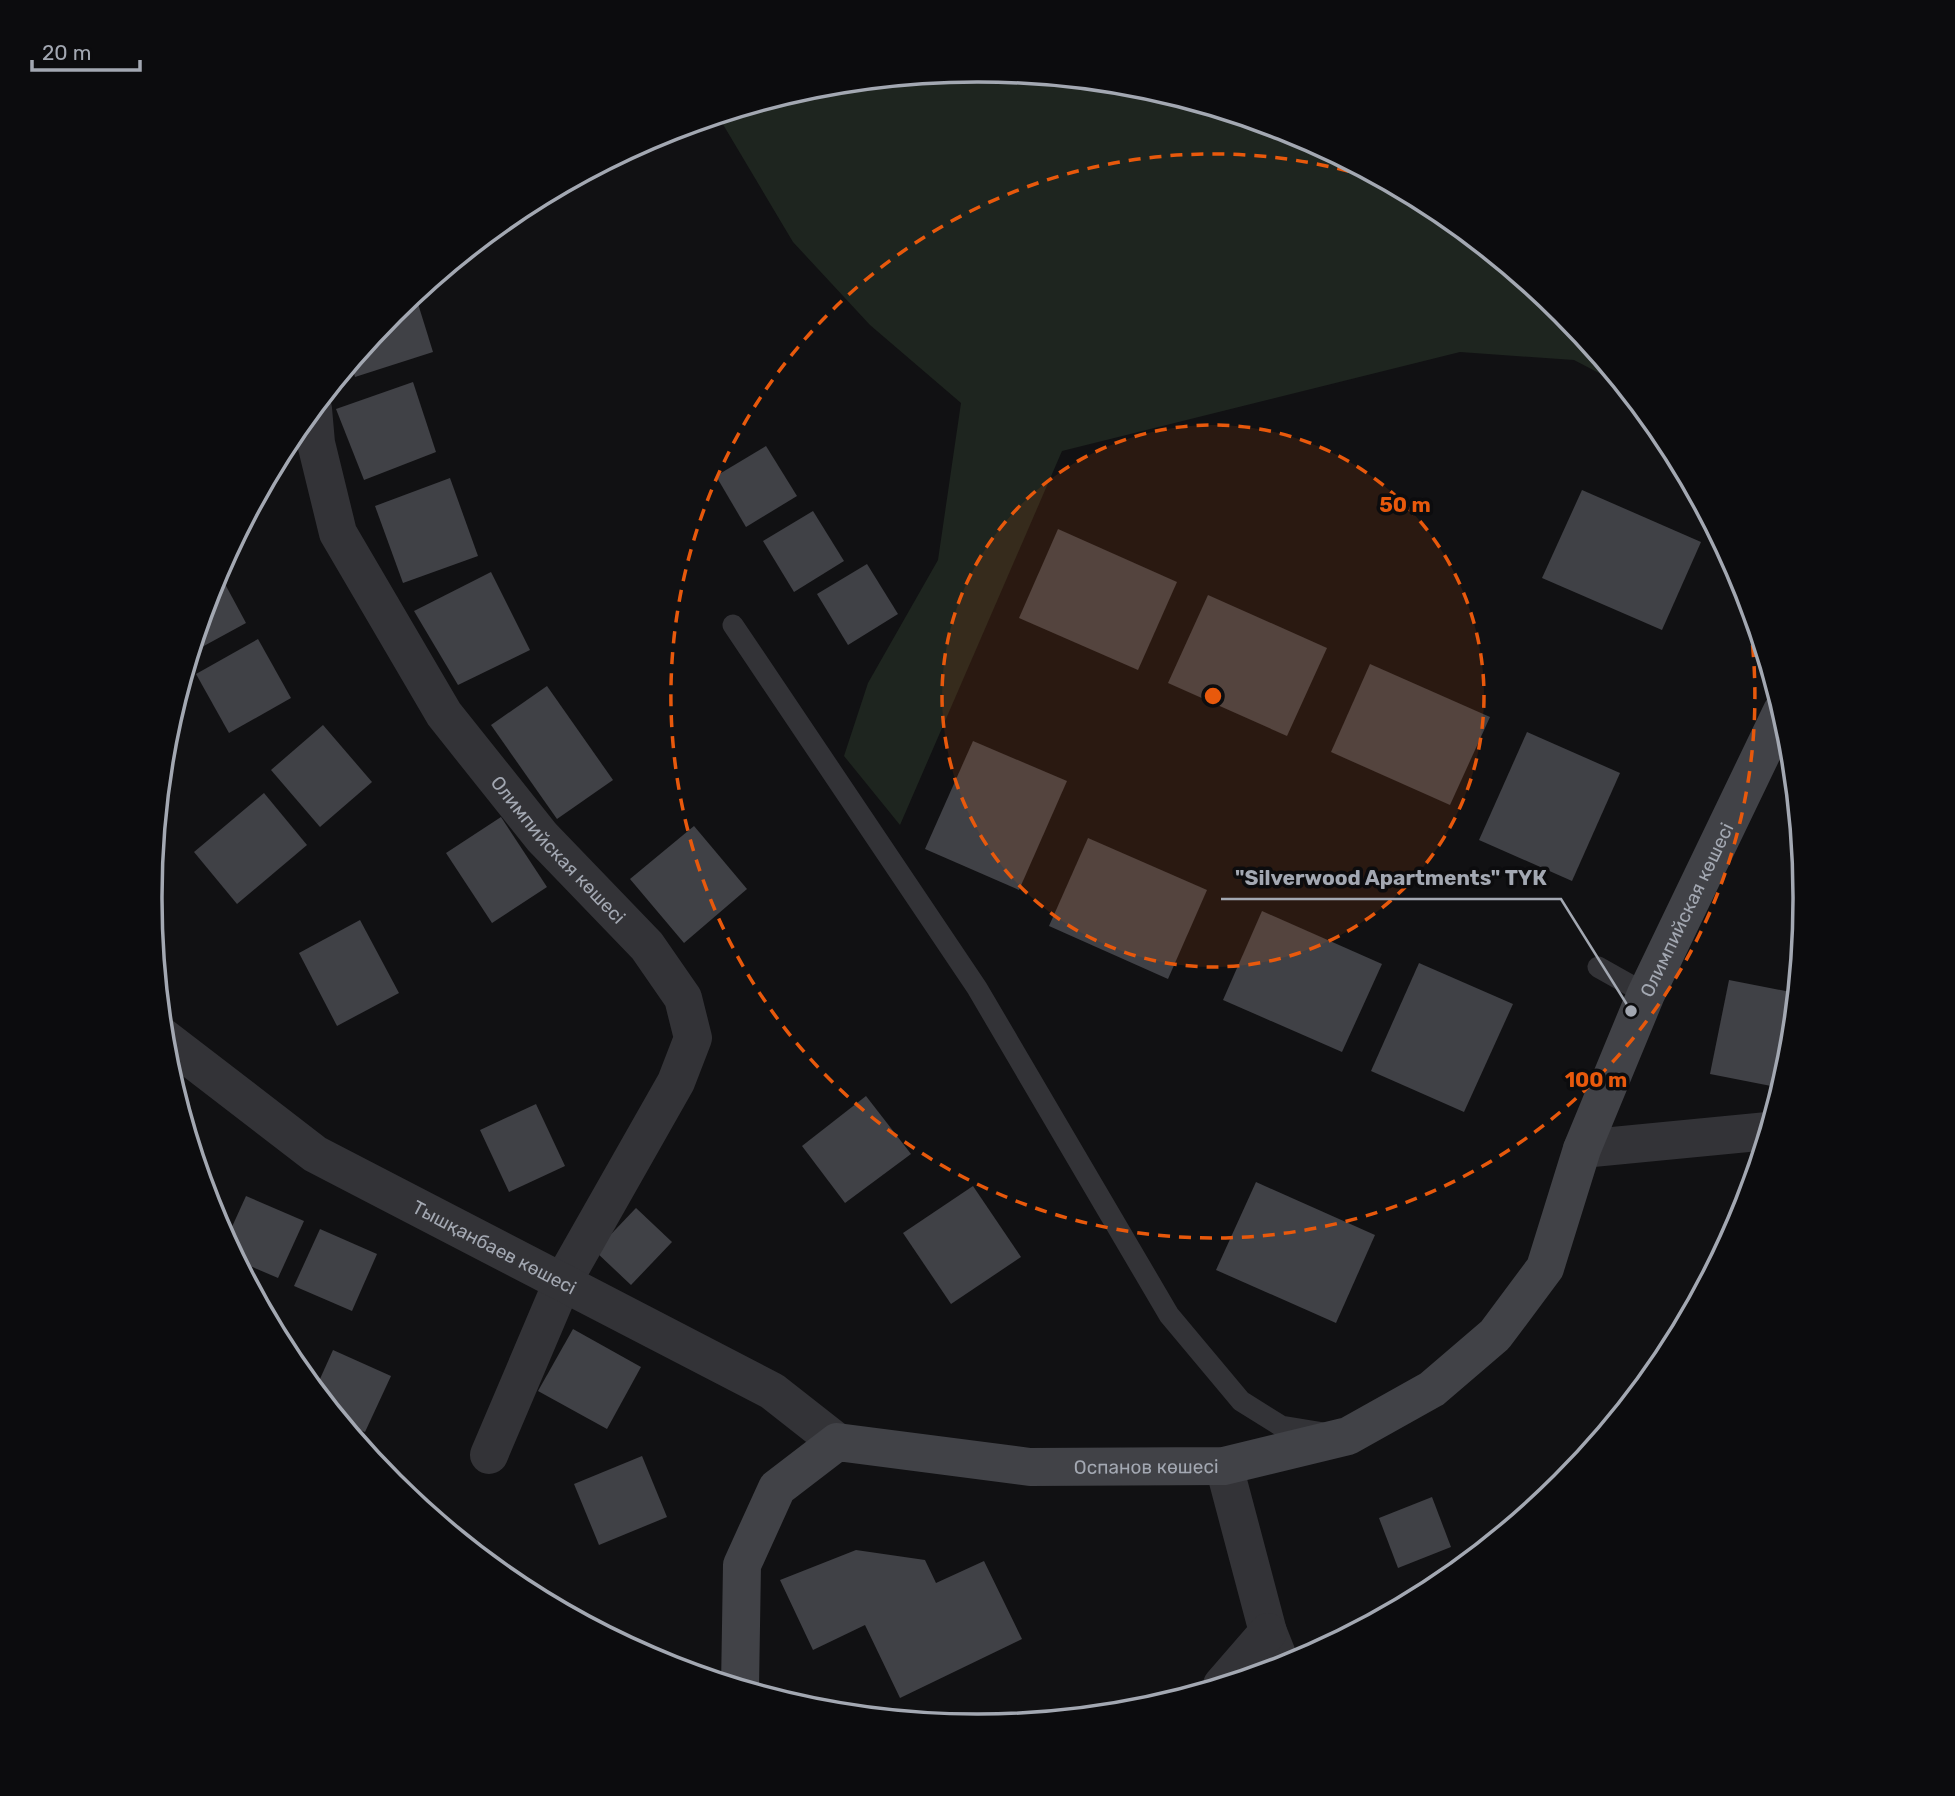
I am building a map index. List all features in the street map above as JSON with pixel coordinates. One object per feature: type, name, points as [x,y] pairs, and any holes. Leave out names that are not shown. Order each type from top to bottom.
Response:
[{"type":"street","name":"Олимпийская көшесі","points":[[314,423],[316,443],[338,533],[444,714],[542,836],[646,946],[683,998],[693,1038],[676,1082],[562,1283],[489,1454]]},
{"type":"street","name":"Олимпийская көшесі","points":[[1582,1149],[1646,994],[1775,726]]},
{"type":"street","name":"Тышқанбаев көшесі","points":[[175,1047],[315,1154],[772,1391],[837,1441]]},
{"type":"street","points":[[1582,1149],[1758,1132]]},
{"type":"street","name":"Оспанов көшесі","points":[[837,1441],[1030,1467],[1224,1466],[1348,1436],[1432,1389],[1495,1335],[1545,1268],[1582,1149]]},
{"type":"street","points":[[740,1678],[742,1565],[777,1488],[837,1441]]},
{"type":"street","points":[[1224,1466],[1268,1632],[1278,1656]]},
{"type":"street","points":[[1233,1672],[1268,1632]]},
{"type":"lane","points":[[733,625],[977,988],[1169,1315],[1241,1401],[1281,1426],[1348,1436]]},
{"type":"lane","points":[[1598,967],[1646,994]]},
{"type":"shaded area","points":[[978,82],[1084,89],[1189,110],[1290,144],[1338,166],[1431,220],[1474,251],[1554,321],[1604,376],[1574,360],[1460,352],[1062,451],[900,825],[844,756],[868,683],[938,560],[961,403],[870,325],[793,242],[723,124],[766,110],[871,89]]},
{"type":"building","points":[[418,305],[433,352],[355,377],[354,372],[364,360]]},
{"type":"building","points":[[413,382],[436,452],[364,480],[336,409]]},
{"type":"building","points":[[766,446],[797,496],[746,527],[716,476]]},
{"type":"building","points":[[450,478],[478,556],[403,583],[375,506]]},
{"type":"building","points":[[1582,490],[1701,542],[1662,630],[1542,578]]},
{"type":"building","points":[[813,511],[844,561],[794,592],[763,541]]},
{"type":"building","points":[[1058,529],[1177,582],[1138,670],[1019,618]]},
{"type":"building","points":[[867,564],[898,614],[848,645],[817,594]]},
{"type":"building","points":[[491,572],[530,650],[458,685],[414,611]]},
{"type":"building","points":[[225,584],[246,623],[202,647]]},
{"type":"building","points":[[1208,595],[1327,648],[1287,736],[1168,683]]},
{"type":"building","points":[[258,639],[291,698],[229,733],[196,674]]},
{"type":"building","points":[[1370,664],[1490,717],[1450,805],[1331,752]]},
{"type":"building","points":[[547,686],[613,780],[557,819],[491,725]]},
{"type":"building","points":[[323,725],[372,782],[320,827],[271,770]]},
{"type":"building","points":[[1527,732],[1620,773],[1572,881],[1479,840]]},
{"type":"building","points":[[973,741],[1067,781],[1019,890],[925,849]]},
{"type":"building","points":[[264,793],[307,845],[237,904],[194,852]]},
{"type":"building","points":[[501,817],[547,887],[492,923],[446,853]]},
{"type":"building","points":[[694,826],[747,889],[684,943],[630,879]]},
{"type":"building","points":[[1088,838],[1207,890],[1168,979],[1049,926]]},
{"type":"building","points":[[1262,911],[1382,964],[1342,1052],[1223,1000]]},
{"type":"building","points":[[360,920],[399,993],[337,1026],[299,953]]},
{"type":"building","points":[[1419,963],[1513,1004],[1464,1112],[1371,1071]]},
{"type":"building","points":[[1729,980],[1787,991],[1778,1057],[1771,1086],[1710,1074]]},
{"type":"building","points":[[866,1096],[911,1154],[845,1203],[802,1146]]},
{"type":"building","points":[[536,1104],[565,1166],[509,1192],[480,1130]]},
{"type":"building","points":[[1256,1182],[1375,1235],[1336,1323],[1216,1270]]},
{"type":"building","points":[[973,1186],[1021,1257],[951,1304],[903,1233]]},
{"type":"building","points":[[246,1196],[304,1221],[278,1278],[250,1266],[232,1227]]},
{"type":"building","points":[[636,1208],[672,1242],[631,1285],[595,1251]]},
{"type":"building","points":[[320,1229],[377,1254],[352,1311],[294,1286]]},
{"type":"building","points":[[573,1329],[641,1367],[607,1429],[538,1391]]},
{"type":"building","points":[[333,1350],[391,1376],[365,1432],[358,1429],[319,1380]]},
{"type":"building","points":[[642,1456],[667,1517],[599,1545],[574,1484]]},
{"type":"building","points":[[1432,1497],[1451,1547],[1398,1568],[1379,1518]]},
{"type":"building","points":[[856,1550],[925,1560],[936,1583],[984,1561],[1022,1639],[900,1698],[865,1625],[813,1650],[780,1580]]},
{"type":"place","name":"\"Silverwood Apartments\" ТҮК","points":[[1631,1011]]}]
